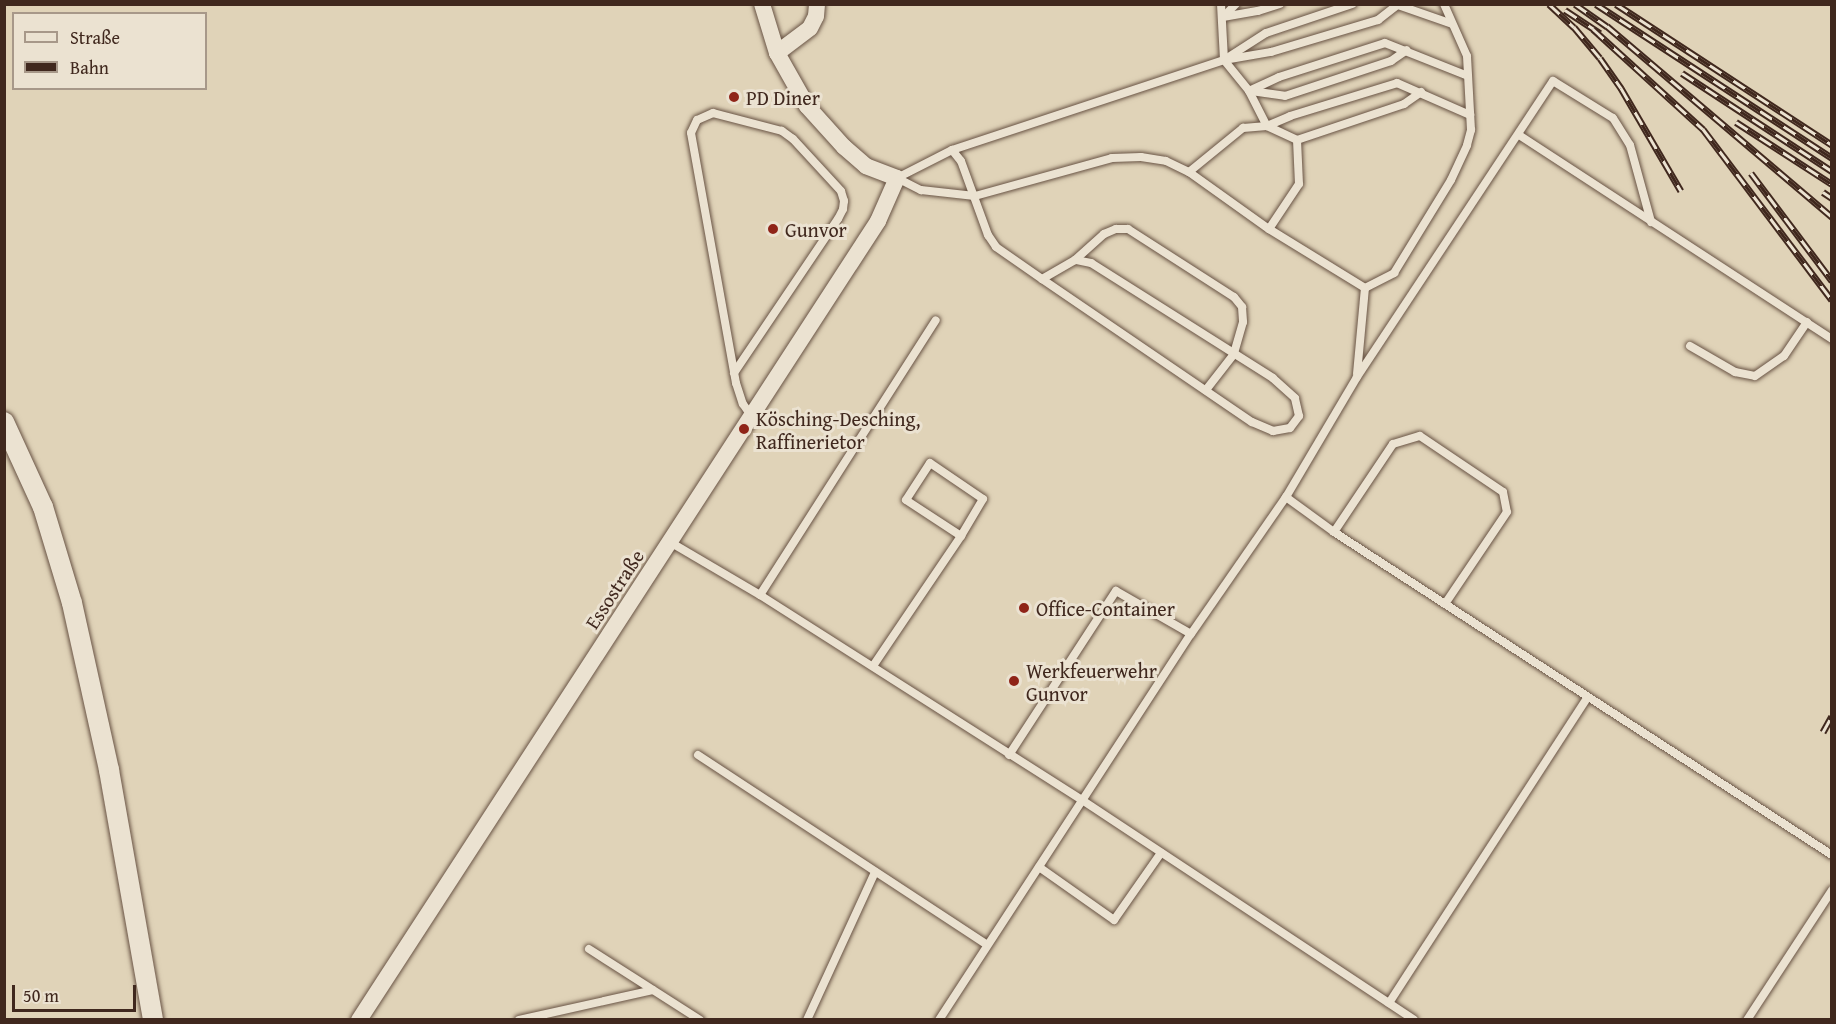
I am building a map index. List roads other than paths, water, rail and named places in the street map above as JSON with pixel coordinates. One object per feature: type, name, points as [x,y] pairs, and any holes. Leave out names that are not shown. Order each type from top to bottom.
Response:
[{"type":"street","points":[[762,4],[777,53],[807,106],[844,147],[866,166],[897,178]]},
{"type":"street","points":[[777,53],[810,28],[816,16],[817,4]]},
{"type":"street","name":"Essostraße","points":[[358,1020],[878,221],[897,178]]},
{"type":"street","points":[[4,422],[43,507],[72,603],[109,770],[153,1020]]},
{"type":"lane","points":[[1221,4],[1224,60],[1249,91],[1267,126],[1297,140],[1404,104],[1421,92]]},
{"type":"lane","points":[[1223,16],[1236,4]]},
{"type":"lane","points":[[1223,16],[1258,11],[1280,4]]},
{"type":"lane","points":[[1224,60],[1266,33],[1352,4]]},
{"type":"lane","points":[[1365,288],[1394,273],[1451,180],[1467,145],[1471,130],[1467,56],[1444,4]]},
{"type":"lane","points":[[897,178],[952,150],[1224,60],[1271,52],[1378,20],[1396,5],[1452,24]]},
{"type":"lane","points":[[1249,91],[1280,78],[1385,43],[1468,76]]},
{"type":"lane","points":[[1249,91],[1286,96],[1391,61],[1407,50]]},
{"type":"lane","points":[[939,1020],[1191,634],[1286,497],[1357,377],[1553,81],[1613,118],[1629,145],[1651,222]]},
{"type":"lane","points":[[1189,172],[1243,128],[1267,126],[1290,116],[1397,83],[1470,115]]},
{"type":"lane","points":[[734,373],[838,219],[844,201],[841,191],[793,139],[782,131],[714,113],[697,120],[691,134],[734,373],[743,404],[752,417]]},
{"type":"lane","points":[[1519,135],[1832,339]]},
{"type":"lane","points":[[1269,229],[1299,184],[1297,140]]},
{"type":"lane","points":[[952,150],[961,161],[988,235],[996,247],[1252,422],[1273,431],[1290,428],[1299,416],[1295,398],[1280,385],[1091,263],[1075,260]]},
{"type":"lane","points":[[897,178],[921,190],[975,196],[1112,158],[1141,157],[1167,161],[1189,172],[1269,229],[1365,288]]},
{"type":"lane","points":[[1042,279],[1075,260],[1104,234],[1116,228],[1128,229],[1234,297],[1242,307],[1243,322],[1234,354],[1206,390]]},
{"type":"lane","points":[[1357,377],[1365,288]]},
{"type":"lane","points":[[760,595],[936,320]]},
{"type":"lane","points":[[1690,346],[1735,372],[1755,376],[1785,356],[1807,322]]},
{"type":"lane","points":[[1334,532],[1393,444],[1420,436],[1503,492],[1507,512],[1445,604]]},
{"type":"lane","points":[[873,666],[961,536],[983,499],[930,463],[906,500],[961,536]]},
{"type":"lane","points":[[1286,497],[1334,532],[1587,698],[1832,855]]},
{"type":"lane","points":[[670,542],[760,595],[1082,800],[1414,1020]]},
{"type":"lane","points":[[1009,754],[1116,591],[1191,634]]},
{"type":"lane","points":[[1389,1003],[1587,698]]},
{"type":"lane","points":[[698,755],[987,945]]},
{"type":"lane","points":[[1039,867],[1114,920],[1161,853]]},
{"type":"lane","points":[[807,1020],[875,872]]},
{"type":"lane","points":[[1747,1020],[1832,890]]},
{"type":"lane","points":[[589,949],[700,1020]]},
{"type":"lane","points":[[519,1020],[653,990]]},
{"type":"railway","points":[[1549,4],[1574,27],[1600,58],[1621,88],[1681,191]]},
{"type":"railway","points":[[1575,4],[1607,26],[1832,217]]},
{"type":"railway","points":[[1596,4],[1832,158]]},
{"type":"railway","points":[[1616,4],[1832,145]]},
{"type":"railway","points":[[1565,10],[1600,33]]},
{"type":"railway","points":[[1593,29],[1703,129],[1832,300]]},
{"type":"railway","points":[[1682,73],[1832,171]]},
{"type":"railway","points":[[1736,122],[1832,184]]},
{"type":"railway","points":[[1751,173],[1832,281]]},
{"type":"railway","points":[[1823,192],[1832,198]]},
{"type":"railway","points":[[1823,732],[1832,716]]},
{"type":"place","name":"PD Diner","points":[[734,97]]},
{"type":"place","name":"Gunvor","points":[[773,229]]},
{"type":"place","name":"Kösching-Desching, Raffinerietor","points":[[744,429]]},
{"type":"place","name":"Office-Container","points":[[1024,608]]},
{"type":"place","name":"Werkfeuerwehr Gunvor","points":[[1014,681]]}]
